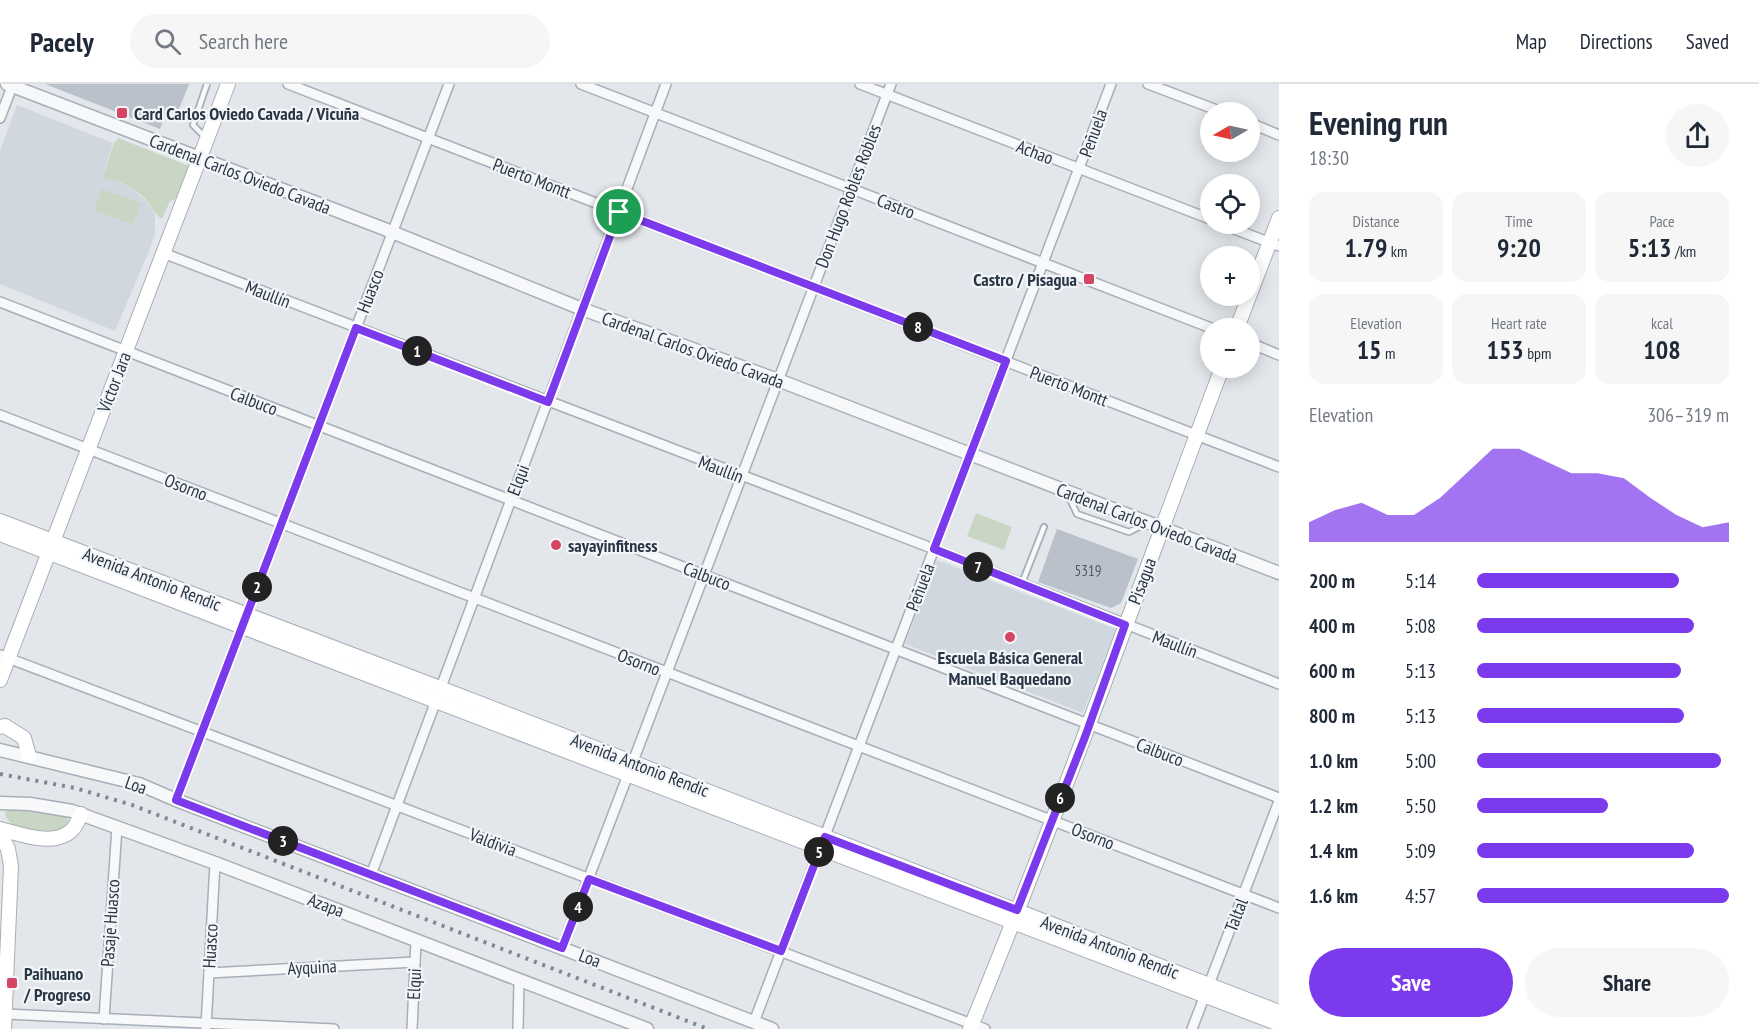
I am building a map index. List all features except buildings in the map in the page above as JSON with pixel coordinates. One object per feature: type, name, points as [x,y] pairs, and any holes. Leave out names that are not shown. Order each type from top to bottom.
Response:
[{"type":"main road","name":"Víctor Jara","points":[[0,680],[4,656],[51,547],[228,84]]},
{"type":"main road","points":[[1241,318],[1274,244],[1279,218]]},
{"type":"main road","name":"Pisagua","points":[[976,1027],[1015,916],[1090,725],[1125,625],[1218,378]]},
{"type":"main road","name":"Avenida Antonio Rendic","points":[[0,521],[51,547],[1207,990],[1279,1012]]},
{"type":"main road","name":"Avenida Antonio Rendic","points":[[0,534],[51,547]]},
{"type":"main road","points":[[0,727],[5,726],[24,738],[29,756]]},
{"type":"main road","points":[[1,836],[48,840],[63,837],[73,830],[81,814]]},
{"type":"main road","points":[[1,836],[8,849],[11,867],[5,908],[4,1029]]},
{"type":"main road","name":"Avenida Antonio Rendic","points":[[1207,990],[1279,1024]]},
{"type":"street","name":"Puerto Montt","points":[[288,84],[1279,467]]},
{"type":"street","name":"Huasco","points":[[176,800],[449,84]]},
{"type":"street","name":"Castro","points":[[581,84],[1200,324]]},
{"type":"street","name":"Elqui","points":[[370,875],[666,84]]},
{"type":"street","name":"Achao","points":[[860,84],[1200,215]]},
{"type":"street","name":"Don Hugo Robles Robles","points":[[562,948],[891,84]]},
{"type":"street","name":"Peñuela","points":[[754,1022],[1111,84]]},
{"type":"street","points":[[1148,84],[1200,104]]},
{"type":"street","points":[[0,118],[11,85]]},
{"type":"street","name":"Cardenal Carlos Oviedo Cavada","points":[[11,85],[392,232],[582,309],[778,380],[970,456],[1279,573]]},
{"type":"street","points":[[1260,127],[1279,135]]},
{"type":"street","points":[[1248,234],[1274,244]]},
{"type":"street","name":"Maullín","points":[[164,253],[1279,684]]},
{"type":"street","name":"Calbuco","points":[[0,302],[1279,800]]},
{"type":"street","points":[[1260,347],[1279,355]]},
{"type":"street","name":"Osorno","points":[[0,415],[1279,908]]},
{"type":"street","name":"Valdivia","points":[[4,656],[976,1027]]},
{"type":"street","name":"Loa","points":[[0,750],[139,784],[772,1029]]},
{"type":"street","name":"Taltal","points":[[1192,1029],[1279,800]]},
{"type":"street","name":"Azapa","points":[[0,803],[30,804],[81,814],[216,863],[519,980],[619,1024],[647,1029]]},
{"type":"street","name":"Pasaje Huasco","points":[[104,1019],[117,827]]},
{"type":"street","name":"Huasco","points":[[206,1026],[216,863]]},
{"type":"street","name":"Elqui","points":[[412,1029],[416,940]]},
{"type":"street","name":"Ayquina","points":[[209,973],[415,962]]},
{"type":"street","points":[[518,1029],[519,980]]},
{"type":"street","points":[[5,1014],[206,1026],[334,1029]]},
{"type":"lane","points":[[207,84],[193,125],[207,139]]},
{"type":"lane","points":[[1022,584],[1044,527]]},
{"type":"shaded area","points":[[17,105],[113,143],[102,178],[114,180],[132,188],[147,202],[155,214],[155,234],[115,331],[0,284],[0,151]]},
{"type":"shaded area","name":"Escuela Básica General Manuel Baquedano","points":[[937,560],[1116,629],[1083,713],[905,644]]},
{"type":"green space","points":[[118,138],[189,166],[175,199],[170,201],[162,219],[142,195],[120,182],[102,179],[114,143]]},
{"type":"green space","points":[[102,189],[141,203],[133,225],[94,210]]},
{"type":"green space","points":[[976,513],[1012,527],[1004,550],[967,536]]},
{"type":"green space","points":[[6,809],[62,815],[68,818],[69,824],[63,832],[14,828],[5,815]]},
{"type":"railway","points":[[0,774],[75,788],[132,805],[708,1029]]},
{"type":"place","name":"Card Carlos Oviedo Cavada / Vicuña","points":[[122,113]]},
{"type":"place","name":"Castro / Pisagua","points":[[1089,279]]},
{"type":"place","name":"sayayinfitness","points":[[556,545]]},
{"type":"place","name":"Escuela Básica General Manuel Baquedano","points":[[1010,637]]},
{"type":"place","name":"Paihuano / Progreso","points":[[12,983]]},
{"type":"route","points":[[619,212],[1006,361],[934,549],[1125,625],[1085,737],[1017,910],[825,837],[781,951],[589,879],[562,948],[176,800],[356,328],[548,402],[619,212]]}]
